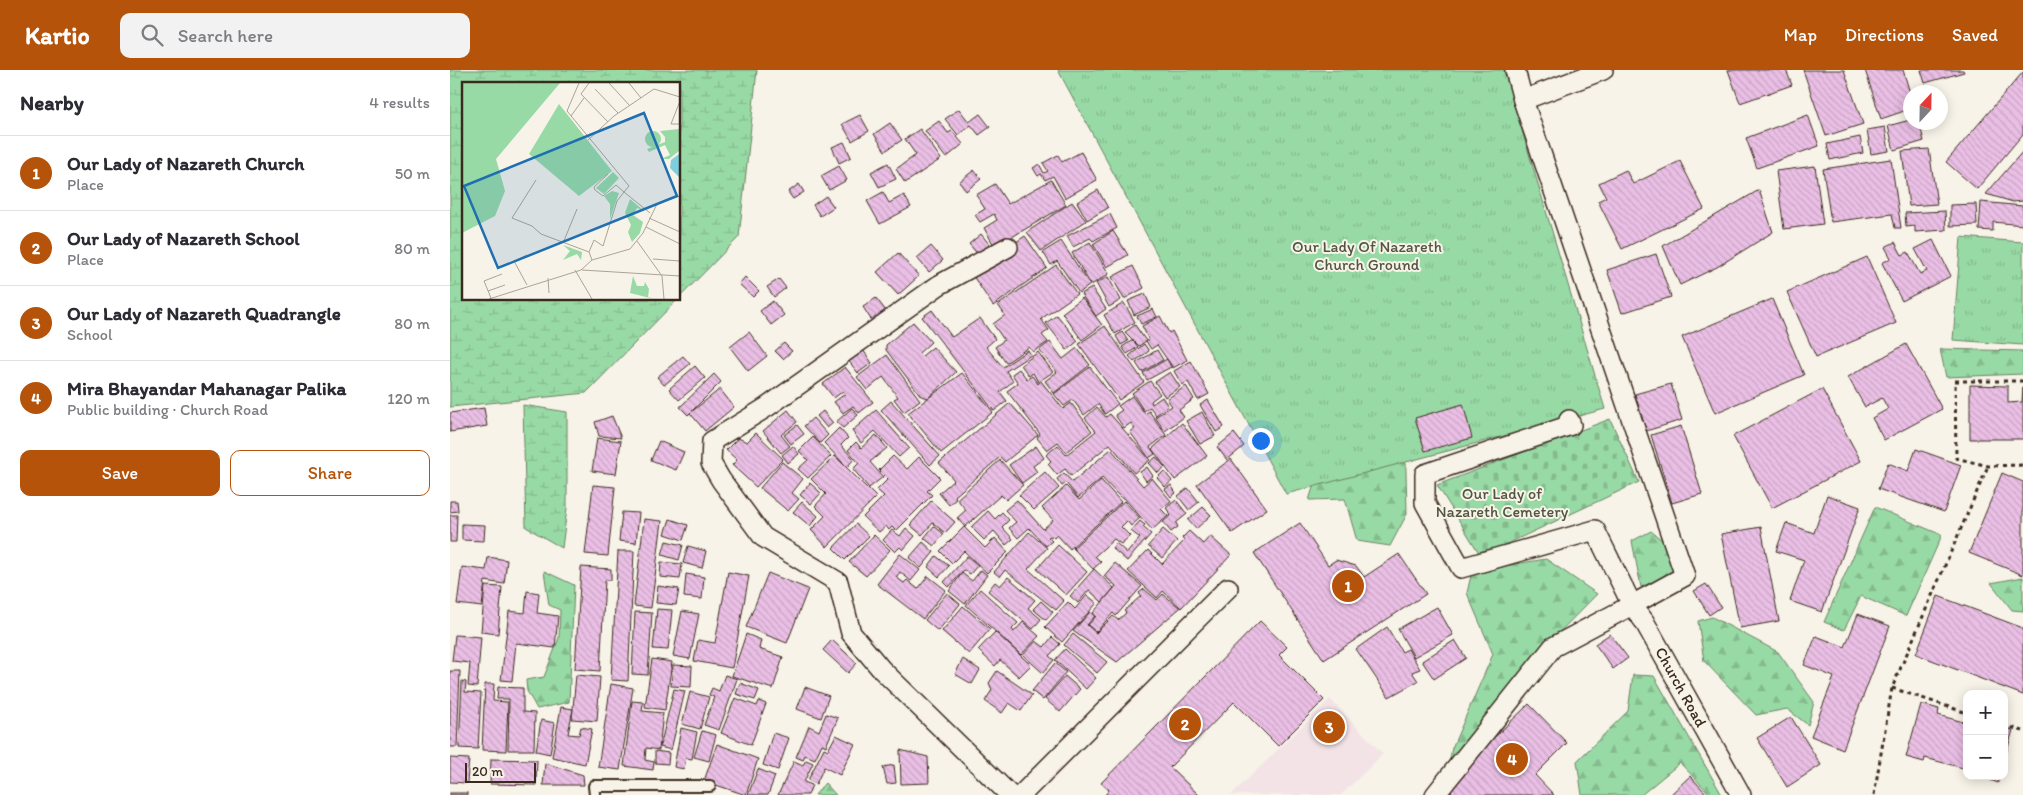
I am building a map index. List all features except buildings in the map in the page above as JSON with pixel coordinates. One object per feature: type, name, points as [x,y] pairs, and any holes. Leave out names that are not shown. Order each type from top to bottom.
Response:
[{"type":"street","points":[[1435,795],[1553,647],[1685,576],[1523,100],[1515,70]]},
{"type":"street","points":[[1523,100],[1603,70]]},
{"type":"street","points":[[1008,247],[940,285],[767,407],[712,442],[711,463],[721,480],[763,537],[838,582],[851,633],[881,669],[1010,795]]},
{"type":"street","name":"Church Road","points":[[1569,420],[1571,425],[1425,474],[1425,503],[1461,568],[1595,530],[1632,605],[1644,621],[1740,795]]},
{"type":"street","points":[[1021,795],[1228,588]]},
{"type":"lane","points":[[596,795],[594,786],[710,786]]},
{"type":"path","points":[[2023,381],[1955,381],[1956,458],[1988,466],[2023,465]]},
{"type":"path","points":[[1874,795],[1892,688],[1988,466]]},
{"type":"path","points":[[1892,688],[1963,712]]},
{"type":"path","points":[[2008,726],[2023,731]]},
{"type":"shaded area","points":[[1330,699],[1383,754],[1341,795],[1231,795]]},
{"type":"green space","points":[[450,70],[757,70],[739,237],[680,297],[680,82],[462,82],[462,300],[677,300],[586,393],[450,407]]},
{"type":"green space","name":"Our Lady Of Nazareth Church Ground","points":[[1058,70],[1504,70],[1605,409],[1286,494]]},
{"type":"green space","points":[[1961,237],[2023,242],[2023,345],[1953,340]]},
{"type":"green space","points":[[1940,349],[2023,351],[2023,374],[1946,377]]},
{"type":"green space","points":[[523,405],[567,412],[567,508],[562,548],[526,527]]},
{"type":"green space","name":"Our Lady of Nazareth Cemetery","points":[[1610,419],[1639,482],[1481,556],[1437,485]]},
{"type":"green space","points":[[1405,433],[1407,514],[1390,546],[1357,541],[1345,499],[1309,500],[1322,460]]},
{"type":"green space","points":[[1875,507],[1942,535],[1906,616],[1861,596],[1844,630],[1824,622]]},
{"type":"green space","points":[[1651,531],[1693,566],[1641,587],[1632,541]]},
{"type":"green space","points":[[1546,559],[1597,594],[1520,672],[1449,764],[1452,748],[1493,654],[1467,593],[1472,571]]},
{"type":"green space","points":[[544,571],[574,585],[569,702],[537,709],[527,691],[526,680],[544,677],[559,638],[560,610],[549,605]]},
{"type":"green space","points":[[2023,577],[2023,611],[2012,610],[1991,583]]},
{"type":"green space","points":[[1712,617],[1778,652],[1814,702],[1808,725],[1787,709],[1756,715],[1704,661],[1698,621]]},
{"type":"green space","points":[[1633,675],[1654,676],[1722,795],[1711,795],[1680,763],[1641,795],[1582,795],[1577,761],[1628,711]]},
{"type":"green space","points":[[825,783],[836,795],[815,795]]},
{"type":"place","name":"Our Lady of Nazareth Church","points":[[1348,586]]},
{"type":"place","name":"Our Lady of Nazareth School","points":[[1185,724]]},
{"type":"place","name":"Our Lady of Nazareth Quadrangle","points":[[1329,727]]},
{"type":"place","name":"Mira Bhayandar Mahanagar Palika","points":[[1512,759]]}]
